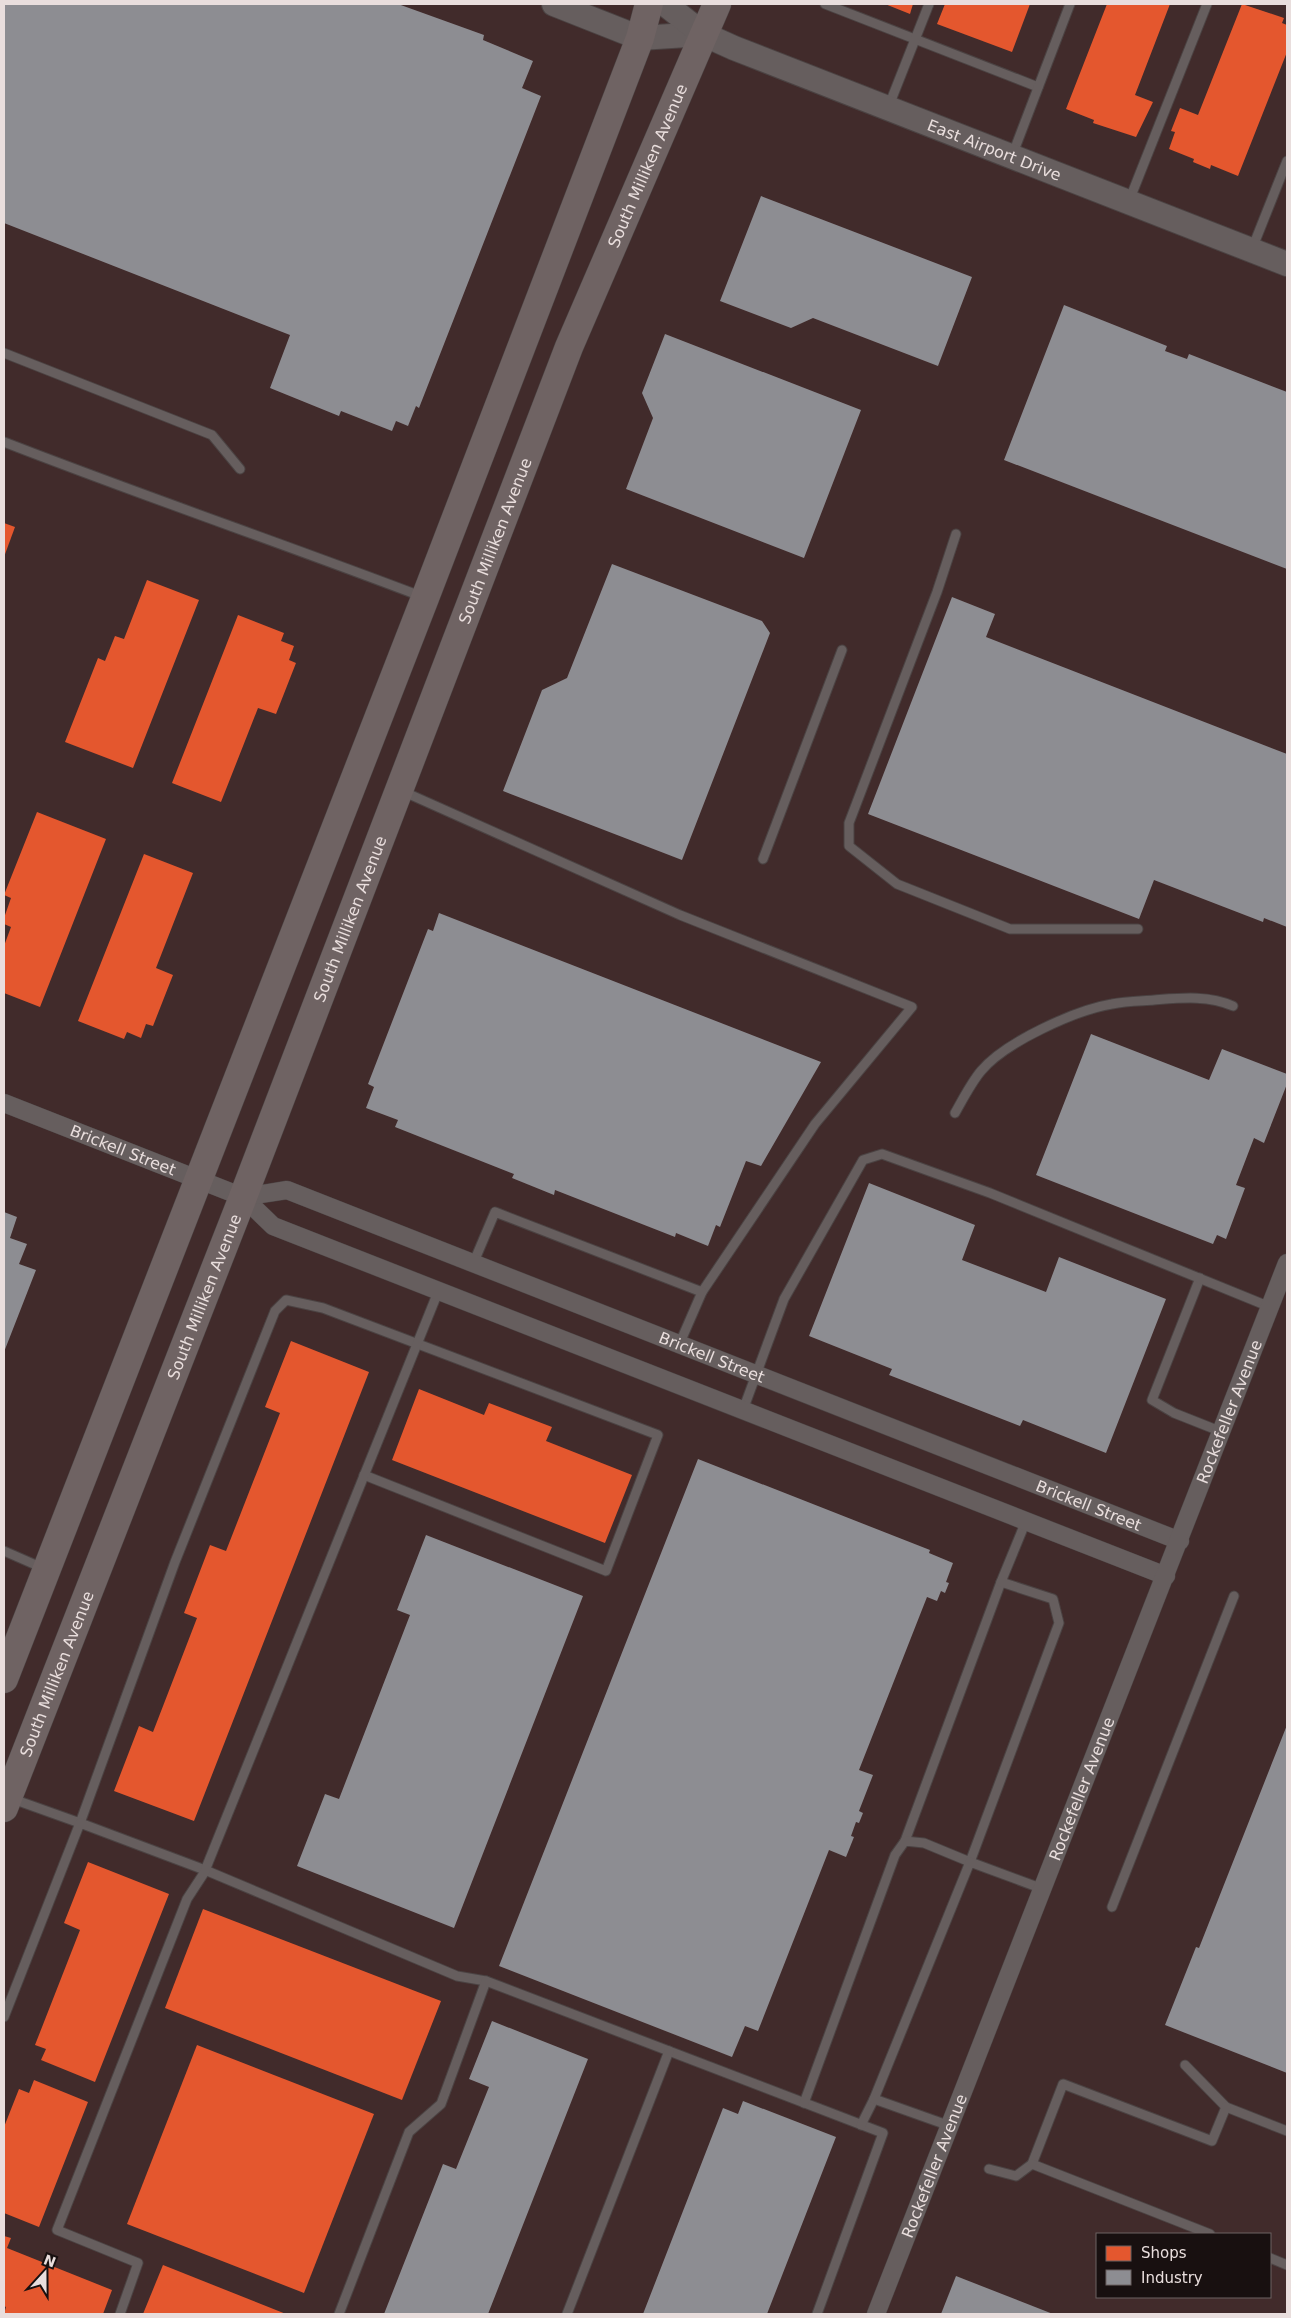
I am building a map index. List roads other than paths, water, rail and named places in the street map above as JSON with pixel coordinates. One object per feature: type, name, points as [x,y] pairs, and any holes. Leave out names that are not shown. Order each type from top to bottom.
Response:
[{"type":"main road","name":"East Airport Drive","points":[[554,4],[640,38],[703,34]]},
{"type":"main road","points":[[4,1678],[200,1180],[425,598],[640,38],[648,4]]},
{"type":"main road","name":"East Airport Drive","points":[[665,4],[703,34],[1287,264]]},
{"type":"main road","name":"South Milliken Avenue","points":[[6,1803],[243,1197],[569,347],[717,4]]},
{"type":"street","name":"Brickell Street","points":[[4,1103],[243,1197],[273,1226],[1166,1576]]},
{"type":"street","name":"Brickell Street","points":[[243,1197],[287,1190],[1180,1541]]},
{"type":"street","name":"Rockefeller Avenue","points":[[876,2314],[1287,1264]]},
{"type":"lane","points":[[825,4],[1038,87]]},
{"type":"lane","points":[[887,108],[929,4]]},
{"type":"lane","points":[[1012,156],[1070,4]]},
{"type":"lane","points":[[1128,202],[1207,4]]},
{"type":"lane","points":[[1252,250],[1284,180],[1287,161]]},
{"type":"lane","points":[[4,352],[212,435],[240,469]]},
{"type":"lane","points":[[4,442],[226,526],[278,542],[425,598]]},
{"type":"lane","points":[[956,534],[937,592],[849,824],[849,846],[896,884],[1010,929],[1138,929]]},
{"type":"lane","points":[[763,859],[842,650]]},
{"type":"lane","points":[[399,789],[680,914],[912,1007],[815,1124],[702,1292],[679,1345]]},
{"type":"lane","points":[[956,1113],[982,1070],[1013,1045],[1049,1025],[1083,1011],[1113,1003],[1195,998],[1218,1000],[1233,1006]]},
{"type":"lane","points":[[743,1410],[784,1300],[863,1160],[882,1154],[990,1193],[1270,1307]]},
{"type":"lane","points":[[473,1264],[495,1212],[702,1292]]},
{"type":"lane","points":[[1200,1278],[1152,1400],[1174,1413],[1222,1432]]},
{"type":"lane","points":[[120,2314],[138,2263],[57,2230],[187,1899],[205,1870],[438,1292]]},
{"type":"lane","points":[[4,2017],[80,1823],[175,1562],[275,1311],[286,1300],[323,1308],[658,1435],[606,1571],[364,1475]]},
{"type":"lane","points":[[804,2103],[895,1856],[905,1841],[1001,1582],[1026,1520]]},
{"type":"lane","points":[[4,1551],[46,1570]]},
{"type":"lane","points":[[861,2125],[874,2100],[970,1862],[1059,1623],[1053,1599],[1001,1582]]},
{"type":"lane","points":[[1112,1907],[1234,1596]]},
{"type":"lane","points":[[6,1803],[80,1823],[205,1870],[458,1976],[486,1981],[883,2133],[817,2314]]},
{"type":"lane","points":[[905,1841],[924,1843],[1043,1889]]},
{"type":"lane","points":[[339,2314],[409,2132],[441,2104],[486,1981]]},
{"type":"lane","points":[[567,2314],[669,2051]]},
{"type":"lane","points":[[1185,2065],[1226,2107],[1287,2132]]},
{"type":"lane","points":[[989,2169],[1016,2176],[1032,2164],[1063,2084],[1212,2141],[1226,2107]]},
{"type":"lane","points":[[874,2100],[950,2126]]},
{"type":"lane","points":[[1032,2164],[1207,2233]]},
{"type":"lane","points":[[1271,2258],[1287,2265]]}]
